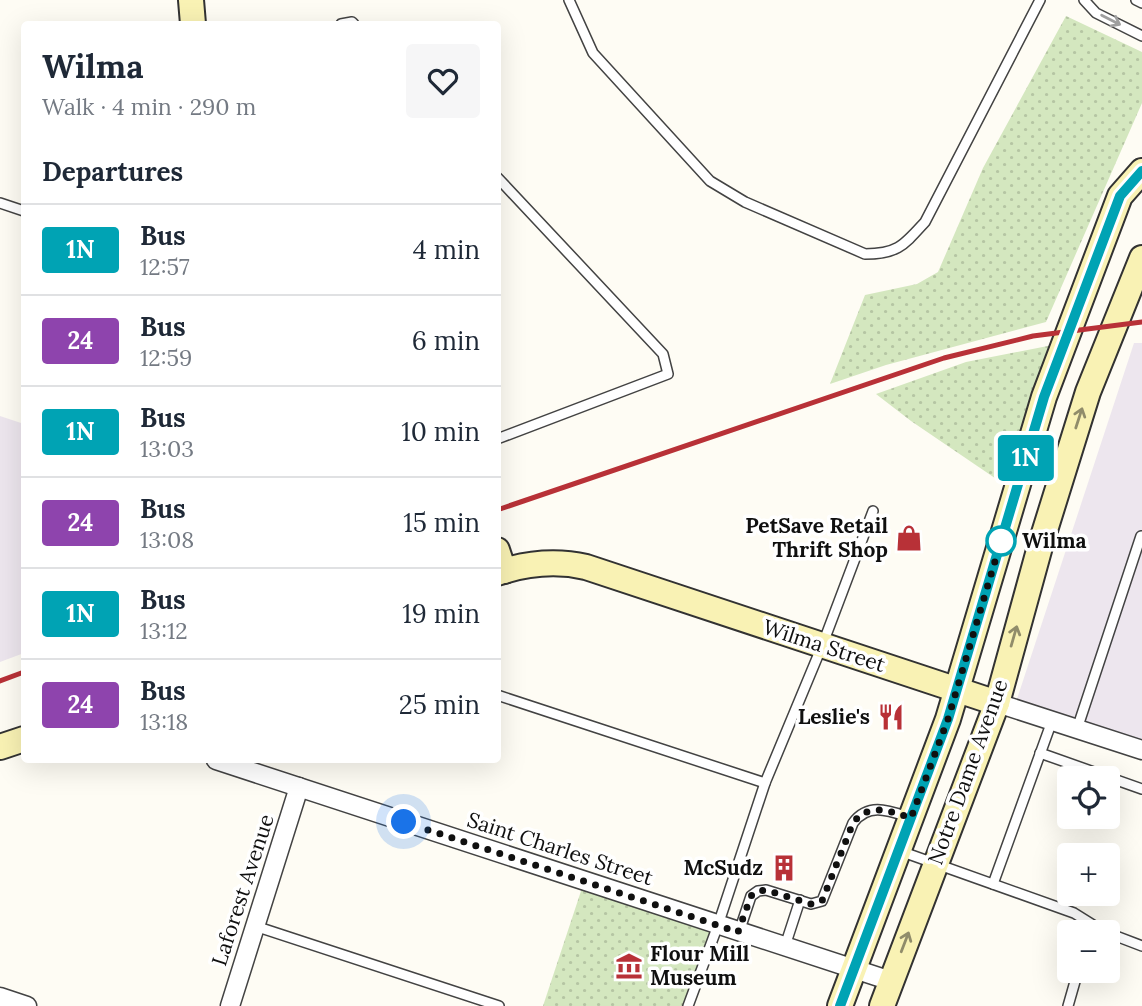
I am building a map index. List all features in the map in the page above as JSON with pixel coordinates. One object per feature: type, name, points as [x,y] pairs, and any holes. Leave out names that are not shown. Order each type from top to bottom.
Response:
[{"type":"main road","points":[[191,0],[193,21]]},
{"type":"main road","name":"Notre Dame Avenue","points":[[840,1006],[957,690],[1044,397],[1120,196],[1142,171]]},
{"type":"main road","name":"Notre Dame Avenue","points":[[882,1006],[997,703],[1055,496],[1088,392],[1142,258]]},
{"type":"main road","name":"Wilma Street","points":[[501,565],[545,562],[586,567],[997,703]]},
{"type":"main road","points":[[0,747],[21,740]]},
{"type":"street","name":"Wilma Street","points":[[997,703],[1142,750]]},
{"type":"street","name":"Saint Charles Street","points":[[225,763],[891,981]]},
{"type":"street","name":"Laforest Avenue","points":[[230,1006],[299,787]]},
{"type":"street","points":[[0,997],[27,1006]]},
{"type":"lane","points":[[569,0],[593,53],[710,181],[745,202],[865,254],[886,254],[902,247],[925,222],[1040,0]]},
{"type":"lane","points":[[1084,0],[1096,13],[1142,36]]},
{"type":"lane","points":[[1136,0],[1142,3]]},
{"type":"lane","points":[[501,181],[663,354],[668,374],[501,437]]},
{"type":"lane","points":[[0,203],[21,210]]},
{"type":"lane","points":[[688,1006],[765,783],[822,646],[873,511]]},
{"type":"lane","points":[[1076,729],[1141,536]]},
{"type":"lane","points":[[501,696],[765,783]]},
{"type":"lane","points":[[993,884],[1052,721]]},
{"type":"lane","points":[[1040,753],[1142,789]]},
{"type":"lane","points":[[738,932],[751,896],[758,891],[766,890],[811,904],[822,901],[853,823],[859,816],[871,809],[911,818]]},
{"type":"lane","points":[[898,850],[1074,913],[1081,920]]},
{"type":"lane","points":[[785,946],[800,900]]},
{"type":"lane","points":[[255,926],[499,1006]]},
{"type":"lane","points":[[1120,938],[1142,946]]},
{"type":"lane","points":[[1068,1006],[1075,983]]},
{"type":"shaded area","points":[[1134,343],[1142,343],[1142,753],[1013,711]]},
{"type":"shaded area","points":[[0,416],[21,423],[21,654],[0,662]]},
{"type":"green space","points":[[1066,16],[1142,52],[1142,103],[1046,322],[886,365],[830,384],[865,295],[917,284],[938,272],[983,168]]},
{"type":"green space","points":[[1063,343],[1014,491],[876,394],[966,362]]},
{"type":"green space","name":"Flour Mill Museum","points":[[584,882],[716,926],[686,1006],[543,1006]]},
{"type":"railway","points":[[501,509],[944,358],[1033,336],[1142,322]]},
{"type":"railway","points":[[0,681],[21,673]]},
{"type":"bus line","name":"1N","points":[[840,1006],[948,719],[1044,397],[1120,196],[1142,171]]},
{"type":"place","name":"PetSave Retail Thrift Shop","points":[[909,538]]},
{"type":"place","name":"Wilma","points":[[1001,541]]},
{"type":"place","name":"Leslie's","points":[[891,717]]},
{"type":"place","name":"McSudz","points":[[784,868]]},
{"type":"place","name":"Flour Mill Museum","points":[[629,966]]},
{"type":"route","points":[[404,822],[738,932],[751,896],[758,891],[766,890],[811,904],[822,901],[853,823],[859,816],[871,809],[911,818],[948,719],[1001,541]]}]
